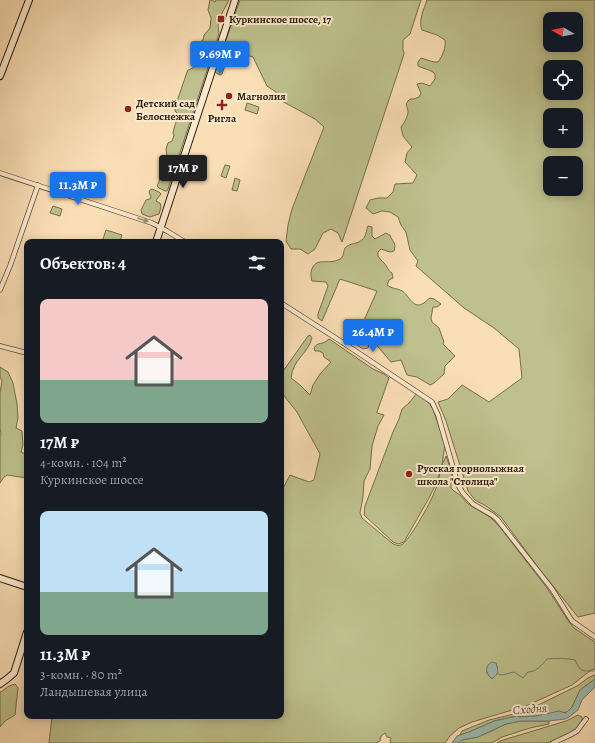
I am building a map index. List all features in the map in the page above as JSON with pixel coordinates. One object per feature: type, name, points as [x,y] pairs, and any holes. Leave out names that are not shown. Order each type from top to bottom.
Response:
[{"type":"main road","points":[[0,76],[29,0]]},
{"type":"main road","points":[[157,239],[235,0]]},
{"type":"main road","points":[[0,578],[24,586]]},
{"type":"main road","points":[[0,684],[14,673],[24,641]]},
{"type":"street","points":[[0,173],[152,223],[180,239]]},
{"type":"street","points":[[0,290],[10,266],[38,185]]},
{"type":"street","points":[[284,305],[432,402],[438,415],[454,474],[463,493],[473,504],[497,519],[552,589],[572,620],[578,626],[595,637]]},
{"type":"street","points":[[0,346],[24,352]]},
{"type":"street","points":[[553,743],[577,730],[586,719]]},
{"type":"green space","points":[[210,0],[215,2],[216,0],[229,0],[219,19],[219,33],[217,40],[168,189],[165,191],[157,186],[167,158],[166,149],[168,143],[172,141],[174,135],[173,130],[178,114],[175,111],[175,107],[188,70],[196,65],[196,61],[199,56],[196,47],[198,43],[203,40],[204,35],[210,28],[211,18],[208,10]]},
{"type":"green space","points":[[240,0],[421,0],[410,34],[403,40],[404,54],[342,242],[338,233],[331,229],[323,233],[315,249],[308,254],[300,249],[291,249],[286,241],[288,225],[292,209],[324,127],[315,119],[278,99],[276,92],[267,86],[253,57],[230,50],[222,74],[220,75],[216,73],[215,71]]},
{"type":"green space","points":[[427,0],[595,0],[595,613],[578,617],[540,570],[501,517],[475,500],[468,491],[446,421],[438,402],[448,399],[462,385],[489,402],[522,378],[519,349],[494,328],[464,308],[416,266],[418,261],[410,250],[406,232],[398,217],[390,212],[382,211],[373,214],[366,208],[370,200],[387,198],[393,192],[395,184],[413,183],[417,175],[405,162],[407,153],[412,147],[403,136],[401,127],[405,122],[408,111],[406,105],[407,103],[410,99],[419,97],[421,93],[417,84],[422,83],[430,86],[435,79],[434,73],[418,66],[418,62],[421,58],[438,62],[445,46],[445,40],[437,35],[422,30],[421,19]]},
{"type":"green space","points":[[247,103],[259,107],[257,114],[245,110]]},
{"type":"green space","points":[[225,165],[230,166],[226,178],[221,176]]},
{"type":"green space","points":[[235,178],[240,180],[237,191],[232,190]]},
{"type":"green space","points":[[152,189],[161,194],[156,201],[160,203],[161,207],[159,214],[150,217],[142,214],[141,210],[146,200],[150,199],[151,197],[149,192]]},
{"type":"green space","points":[[53,206],[62,209],[60,216],[50,213]]},
{"type":"green space","points":[[368,226],[372,227],[372,236],[375,239],[386,233],[390,235],[395,244],[394,251],[390,252],[381,249],[378,252],[378,256],[392,273],[393,278],[389,280],[387,285],[402,291],[413,303],[419,305],[423,304],[430,298],[441,304],[437,307],[433,307],[431,318],[432,322],[439,328],[444,342],[443,344],[455,356],[445,366],[444,374],[430,385],[417,377],[407,375],[401,360],[391,362],[372,340],[368,348],[363,349],[354,343],[377,291],[340,279],[322,321],[318,318],[328,286],[326,282],[312,281],[311,272],[313,267],[319,262],[331,262],[341,258],[347,246],[363,239]]},
{"type":"green space","points":[[106,230],[122,235],[121,239],[103,239]]},
{"type":"green space","points":[[310,335],[312,338],[310,344],[294,366],[291,378],[310,395],[313,385],[320,374],[331,362],[324,357],[323,353],[315,351],[314,348],[329,339],[389,378],[377,412],[384,415],[378,426],[372,446],[370,469],[364,481],[360,513],[362,518],[396,545],[401,545],[404,543],[414,530],[432,498],[437,486],[440,472],[429,498],[404,542],[398,544],[393,542],[364,515],[365,506],[402,409],[417,393],[426,400],[433,409],[445,444],[442,465],[446,456],[453,480],[451,483],[451,488],[468,504],[490,517],[499,526],[547,588],[574,628],[595,642],[595,669],[591,670],[572,685],[526,706],[472,722],[459,728],[445,743],[390,743],[391,738],[387,737],[385,733],[381,736],[380,741],[376,743],[49,743],[52,719],[284,719],[284,486],[290,475],[309,482],[314,480],[320,454],[297,412],[284,396],[284,370]],"holes":[[[496,663],[498,670],[493,678],[491,678],[486,672]]]},
{"type":"green space","points":[[0,367],[8,372],[13,383],[18,418],[16,428],[22,431],[23,445],[21,452],[24,454],[24,478],[7,475],[0,483],[0,393],[2,381],[0,377]]},
{"type":"green space","points":[[594,675],[595,679],[580,690],[572,707],[567,712],[558,712],[532,717],[517,716],[494,721],[460,735],[462,731],[489,720],[532,708],[577,686]]},
{"type":"green space","points":[[15,684],[18,688],[15,715],[5,721],[0,727],[0,692]]},
{"type":"green space","points":[[578,715],[582,717],[582,719],[577,729],[567,735],[549,742],[497,743],[566,721]]},
{"type":"green space","points":[[521,721],[549,721],[549,724],[530,728],[502,737],[492,743],[459,743],[462,740],[478,737],[506,724]]},
{"type":"shaded area","points":[[492,662],[496,663],[498,671],[493,678],[491,678],[488,674],[487,668]]},
{"type":"shaded area","points":[[595,679],[595,687],[582,700],[578,710],[565,719],[549,721],[521,721],[506,724],[478,737],[462,740],[459,743],[452,743],[457,736],[494,721],[517,716],[536,716],[559,711],[565,713],[572,707],[580,690]]},
{"type":"waterway","points":[[498,674],[502,675],[514,672],[523,678],[528,672],[539,668],[547,659],[554,658],[575,660],[582,670],[594,671]]},
{"type":"place","name":"Куркинское шоссе, 17","points":[[221,19]]},
{"type":"place","name":"Магнолия","points":[[229,96]]},
{"type":"place","name":"Ригла","points":[[222,105]]},
{"type":"place","name":"Детский сад Белоснежка","points":[[128,109]]},
{"type":"place","name":"Русская горнолыжная школа \"Столица\"","points":[[409,474]]},
{"type":"water label","name":"Сходня","points":[[530,709]]}]
